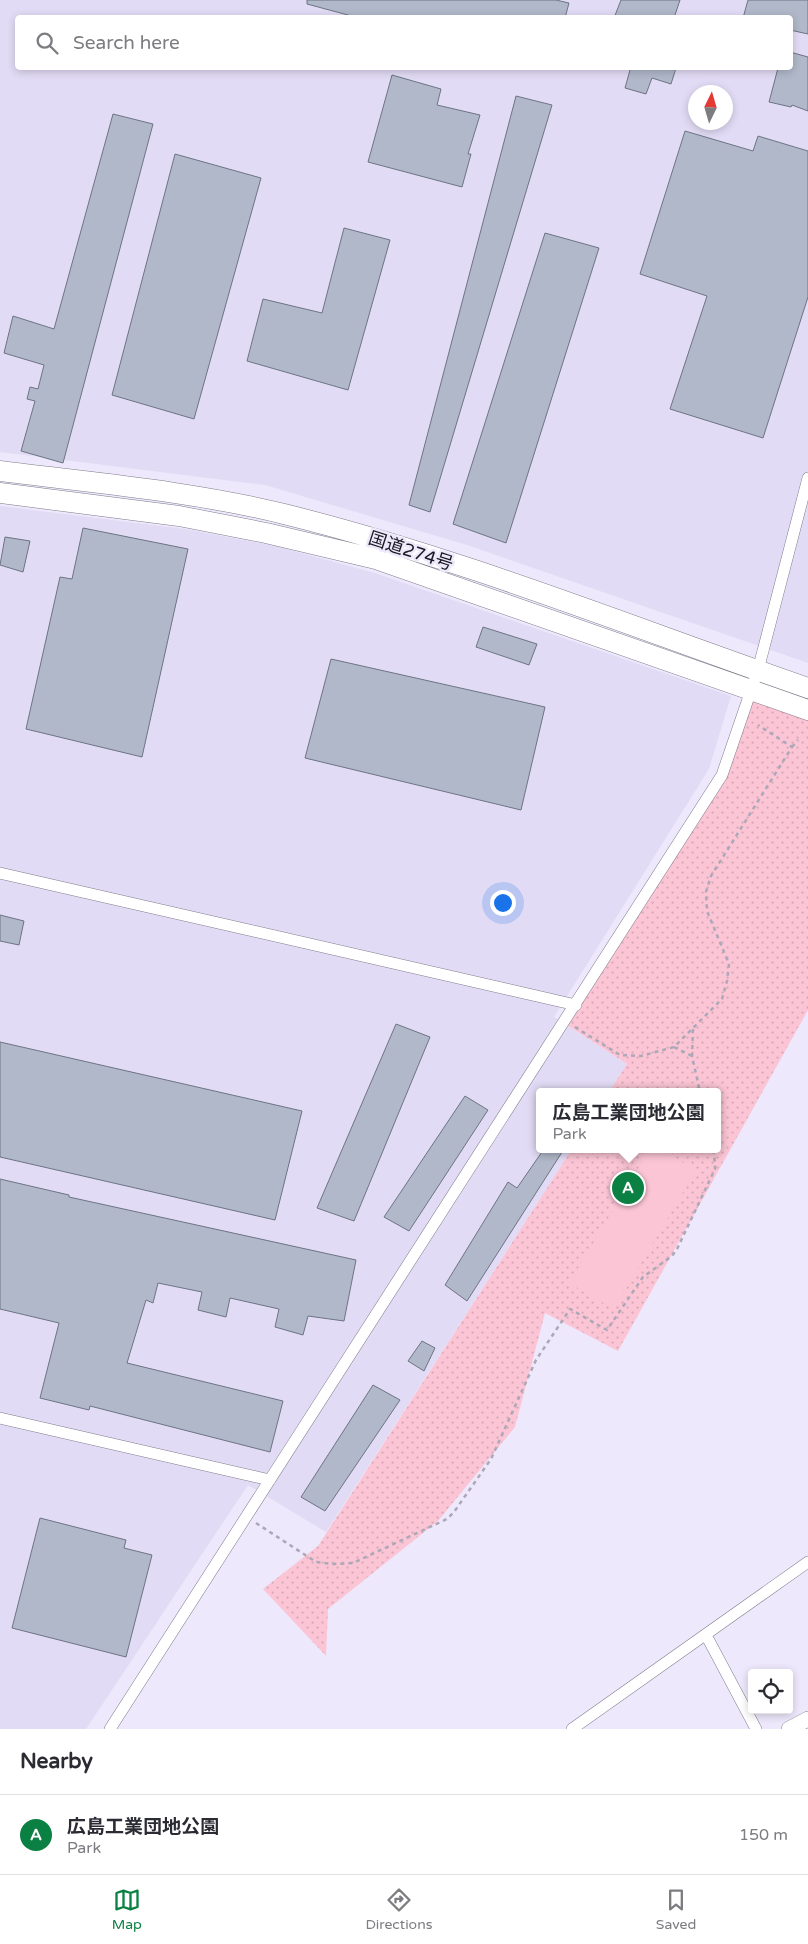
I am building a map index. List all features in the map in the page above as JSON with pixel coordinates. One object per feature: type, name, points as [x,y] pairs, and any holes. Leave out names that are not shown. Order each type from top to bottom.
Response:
[{"type":"highway","name":"国道274号","points":[[0,471],[179,494],[299,518],[379,539],[808,688]]},
{"type":"highway","name":"国道274号","points":[[0,493],[179,516],[266,533],[376,559],[808,710]]},
{"type":"street","points":[[110,1729],[722,775],[758,670],[808,478]]},
{"type":"street","points":[[0,873],[576,1005]]},
{"type":"street","points":[[0,1418],[270,1480]]},
{"type":"street","points":[[572,1729],[808,1562]]},
{"type":"street","points":[[706,1635],[756,1729]]},
{"type":"street","points":[[789,1729],[808,1719]]},
{"type":"path","points":[[758,724],[792,747]]},
{"type":"path","points":[[566,1020],[620,1055],[641,1056],[674,1047],[722,998],[728,981],[729,964],[706,911],[706,892],[711,876],[798,740]]},
{"type":"path","points":[[693,1028],[692,1056],[699,1088]]},
{"type":"path","points":[[674,1047],[692,1056]]},
{"type":"path","points":[[247,1516],[316,1562],[333,1564],[352,1562],[447,1519],[454,1512],[491,1459],[536,1360],[570,1309],[607,1330],[643,1277],[672,1256],[715,1169],[714,1153]]},
{"type":"shaded area","points":[[0,0],[808,0],[808,663],[467,545],[265,485],[0,452]]},
{"type":"shaded area","points":[[0,506],[185,529],[275,546],[375,573],[731,696],[709,769],[554,1017],[627,1064],[612,1088],[536,1088],[536,1153],[569,1153],[326,1532],[248,1485],[86,1729],[0,1729]]},
{"type":"shaded area","points":[[752,690],[808,710],[808,1010],[618,1351],[545,1313],[515,1427],[438,1521],[328,1609],[326,1656],[263,1589],[318,1546],[569,1153],[721,1153],[721,1088],[612,1088],[627,1064],[564,1023],[722,775]]},
{"type":"shaded area","points":[[648,1153],[666,1153],[696,1170],[614,1309],[569,1283]]},
{"type":"building","points":[[307,0],[556,0],[569,3],[566,15],[348,15],[307,4]]},
{"type":"building","points":[[621,0],[680,0],[675,15],[615,15]]},
{"type":"building","points":[[748,0],[808,0],[808,34],[793,31],[793,15],[744,15]]},
{"type":"building","points":[[793,53],[808,57],[808,111],[792,105],[791,107],[769,102],[777,70],[793,70]]},
{"type":"building","points":[[630,70],[675,70],[671,84],[652,78],[646,94],[625,88]]},
{"type":"building","points":[[392,75],[441,89],[437,105],[480,115],[468,154],[471,154],[462,187],[368,162]]},
{"type":"building","points":[[516,96],[552,105],[430,512],[409,505]]},
{"type":"building","points":[[113,114],[153,124],[63,463],[21,451],[35,401],[27,399],[30,387],[38,389],[44,365],[4,353],[13,316],[54,329]]},
{"type":"building","points":[[685,131],[753,151],[758,136],[808,151],[808,297],[763,438],[670,409],[707,296],[640,274]]},
{"type":"building","points":[[175,154],[261,178],[194,419],[112,395]]},
{"type":"building","points":[[344,228],[390,240],[348,390],[247,361],[263,299],[322,313]]},
{"type":"building","points":[[545,233],[599,248],[506,543],[453,524]]},
{"type":"building","points":[[83,528],[188,549],[142,757],[26,729],[60,577],[72,579]]},
{"type":"building","points":[[5,537],[30,541],[23,572],[0,565]]},
{"type":"building","points":[[483,627],[537,644],[529,665],[476,647]]},
{"type":"building","points":[[331,659],[545,707],[521,810],[305,758]]},
{"type":"building","points":[[0,915],[24,921],[19,945],[0,941]]},
{"type":"building","points":[[396,1024],[430,1037],[354,1221],[317,1208]]},
{"type":"building","points":[[0,1042],[302,1111],[275,1220],[0,1157]]},
{"type":"building","points":[[465,1096],[488,1110],[409,1231],[384,1217]]},
{"type":"building","points":[[541,1153],[561,1153],[467,1301],[445,1285],[508,1182],[517,1188]]},
{"type":"building","points":[[0,1179],[69,1195],[69,1197],[356,1260],[344,1321],[308,1316],[303,1335],[275,1327],[279,1309],[230,1298],[226,1317],[198,1310],[202,1292],[158,1283],[153,1303],[146,1300],[127,1363],[283,1401],[270,1452],[90,1406],[89,1410],[40,1398],[59,1323],[0,1309]]},
{"type":"building","points":[[422,1341],[435,1348],[424,1371],[408,1361]]},
{"type":"building","points":[[373,1385],[400,1400],[325,1511],[301,1497]]},
{"type":"building","points":[[40,1518],[126,1540],[124,1548],[152,1555],[126,1657],[12,1628]]},
{"type":"place","name":"広島工業団地公園","points":[[628,1188]]}]
